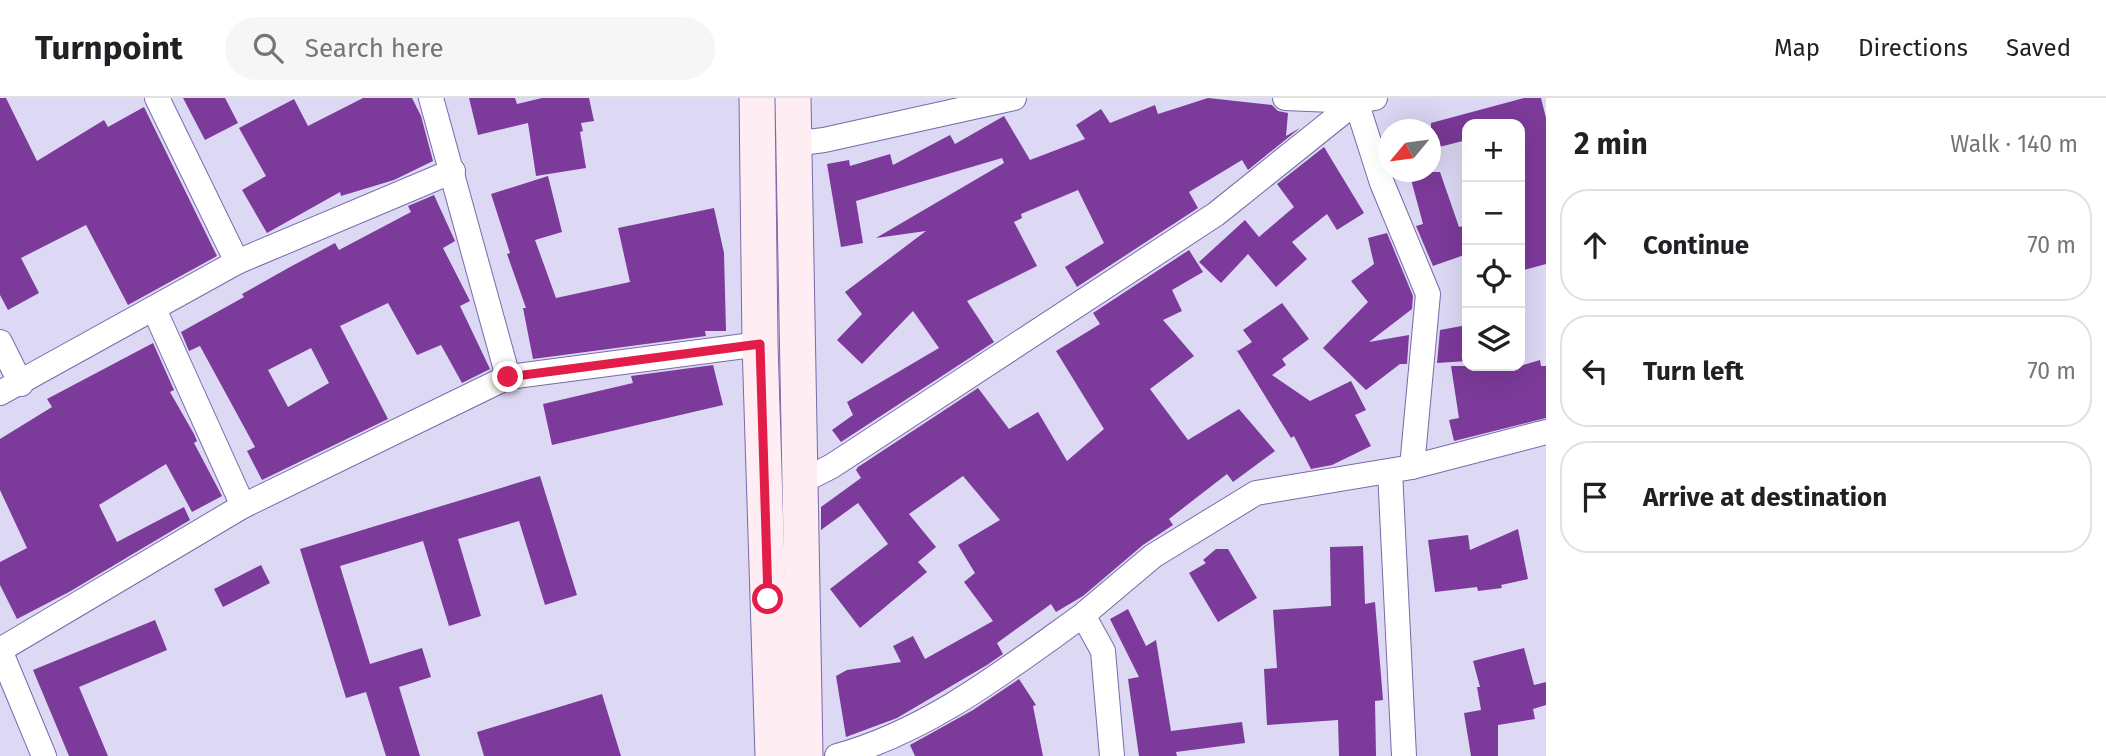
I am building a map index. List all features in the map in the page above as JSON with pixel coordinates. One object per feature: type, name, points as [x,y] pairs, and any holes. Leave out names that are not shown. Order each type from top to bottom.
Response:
[{"type":"main road","points":[[757,98],[760,344],[785,599],[806,756]]},
{"type":"main road","points":[[773,756],[785,599],[799,483],[793,98]]},
{"type":"street","points":[[157,98],[237,262]]},
{"type":"street","points":[[431,98],[508,377]]},
{"type":"street","points":[[793,144],[824,141],[1014,98]]},
{"type":"street","points":[[1285,98],[1362,99]]},
{"type":"street","points":[[1362,99],[1382,183],[1428,294],[1401,469],[1404,756]]},
{"type":"street","points":[[799,483],[844,459],[1216,214],[1362,99]]},
{"type":"street","points":[[0,342],[10,388],[237,262],[453,171]]},
{"type":"street","points":[[154,309],[243,506]]},
{"type":"street","points":[[44,756],[0,650],[243,506],[508,377],[760,344]]},
{"type":"street","points":[[836,756],[867,748],[979,689],[1083,615],[1153,556],[1256,493],[1401,469],[1546,432]]},
{"type":"street","points":[[1083,615],[1103,651],[1112,756]]},
{"type":"building","points":[[0,98],[6,98],[37,161],[104,120],[108,127],[144,107],[217,256],[128,305],[86,225],[21,258],[39,293],[8,310],[0,295]]},
{"type":"building","points":[[183,98],[225,98],[238,123],[205,140]]},
{"type":"building","points":[[363,98],[412,98],[421,116],[433,161],[394,180],[341,196],[340,192],[267,233],[242,190],[266,176],[239,128],[294,99],[308,126]]},
{"type":"building","points":[[469,98],[515,98],[517,104],[542,98],[589,98],[594,121],[581,123],[583,131],[580,132],[586,168],[536,176],[528,123],[478,135]]},
{"type":"building","points":[[1208,98],[1272,105],[1278,111],[1288,113],[1286,136],[1300,128],[1248,170],[1242,160],[1189,192],[1198,208],[1077,287],[1065,267],[1104,243],[1078,190],[1021,214],[1022,218],[1014,222],[1037,266],[967,301],[994,342],[841,442],[832,430],[853,415],[847,402],[939,348],[913,311],[862,364],[837,340],[862,314],[845,292],[926,231],[876,238],[1004,163],[1002,158],[856,201],[863,243],[841,247],[827,164],[849,160],[850,166],[890,154],[893,165],[950,135],[955,144],[1004,116],[1030,160],[1085,139],[1076,125],[1101,109],[1110,123],[1155,105],[1158,114]]},
{"type":"building","points":[[1524,98],[1541,98],[1546,118],[1546,264],[1525,270],[1525,119],[1462,119],[1462,141],[1441,146],[1441,120]]},
{"type":"building","points":[[1324,147],[1364,213],[1337,230],[1327,214],[1292,242],[1307,259],[1276,287],[1248,254],[1221,283],[1199,262],[1245,220],[1259,237],[1294,207],[1277,184]]},
{"type":"building","points":[[1441,175],[1459,227],[1462,226],[1462,256],[1433,266],[1416,226],[1423,224],[1412,182],[1441,182]]},
{"type":"building","points":[[548,176],[562,232],[535,240],[556,298],[630,282],[618,228],[714,208],[724,253],[726,331],[705,331],[706,336],[533,359],[523,308],[526,308],[507,254],[510,253],[491,194]]},
{"type":"building","points":[[434,195],[455,241],[443,248],[470,301],[460,306],[490,369],[462,383],[441,345],[417,355],[388,303],[340,326],[388,419],[262,480],[247,451],[255,447],[200,346],[189,351],[181,332],[244,297],[242,294],[335,243],[339,250],[411,212],[408,206]],"holes":[[[311,348],[329,383],[288,407],[268,370]]]},
{"type":"building","points":[[1387,233],[1413,296],[1412,309],[1369,342],[1409,335],[1407,364],[1400,364],[1366,390],[1323,348],[1368,302],[1351,281],[1374,264],[1368,238]]},
{"type":"building","points":[[1189,250],[1203,272],[1172,290],[1182,311],[1163,320],[1194,356],[1150,389],[1188,440],[1239,409],[1275,451],[1233,482],[1227,474],[1169,519],[1173,525],[1143,545],[1083,596],[1056,612],[1051,604],[997,643],[1003,654],[987,665],[897,718],[846,737],[836,676],[847,670],[901,662],[893,646],[913,636],[925,659],[993,621],[964,582],[975,573],[958,545],[1000,520],[963,476],[909,514],[936,547],[918,562],[927,572],[860,628],[830,589],[888,544],[858,503],[821,530],[821,507],[861,478],[856,470],[858,467],[978,388],[1009,429],[1038,412],[1067,461],[1104,429],[1056,351],[1100,324],[1093,313]]},
{"type":"building","points":[[1282,303],[1309,339],[1282,359],[1286,365],[1272,375],[1310,401],[1351,381],[1366,410],[1355,415],[1371,446],[1332,465],[1311,469],[1294,436],[1291,438],[1236,349],[1238,351],[1252,342],[1243,330]]},
{"type":"building","points":[[1462,326],[1462,361],[1437,363],[1440,330]]},
{"type":"building","points":[[153,343],[174,390],[170,392],[194,434],[197,441],[194,443],[222,496],[192,512],[166,464],[99,505],[117,542],[184,507],[190,520],[69,592],[17,619],[0,585],[0,562],[27,548],[0,490],[0,439],[52,407],[47,399]]},
{"type":"building","points":[[1540,360],[1541,366],[1546,366],[1546,418],[1454,441],[1449,420],[1459,418],[1451,366],[1462,366],[1462,371],[1525,371],[1525,364]]},
{"type":"building","points":[[713,365],[723,405],[552,445],[543,404],[633,383],[631,376]]},
{"type":"building","points":[[540,476],[577,595],[545,605],[519,521],[458,539],[481,616],[449,626],[423,541],[340,566],[370,664],[422,648],[431,677],[399,687],[420,756],[386,756],[366,692],[346,698],[300,549]]},
{"type":"building","points":[[1518,529],[1528,579],[1501,585],[1502,588],[1478,591],[1477,587],[1435,592],[1428,540],[1468,535],[1470,550]]},
{"type":"building","points":[[1363,546],[1365,604],[1375,602],[1383,700],[1375,701],[1376,756],[1339,756],[1338,720],[1267,725],[1264,669],[1277,668],[1273,610],[1331,606],[1330,547]]},
{"type":"building","points":[[1216,549],[1228,549],[1257,598],[1218,622],[1189,573],[1206,563],[1203,560]]},
{"type":"building","points":[[261,565],[270,583],[223,607],[214,589]]},
{"type":"building","points":[[1128,609],[1146,646],[1156,640],[1171,731],[1242,722],[1245,743],[1176,752],[1177,756],[1139,756],[1128,679],[1139,677],[1110,619]]},
{"type":"building","points":[[155,620],[167,650],[79,687],[108,756],[69,756],[33,670]]},
{"type":"building","points":[[1524,648],[1534,685],[1546,682],[1546,705],[1533,709],[1535,719],[1498,725],[1498,756],[1471,756],[1464,713],[1481,710],[1477,687],[1480,687],[1473,661]]},
{"type":"building","points":[[1019,679],[1036,705],[1033,706],[1043,756],[915,756],[910,745],[973,710]]},
{"type":"building","points":[[602,694],[621,756],[484,756],[477,732]]},
{"type":"route","points":[[508,377],[760,344],[768,599]]}]
